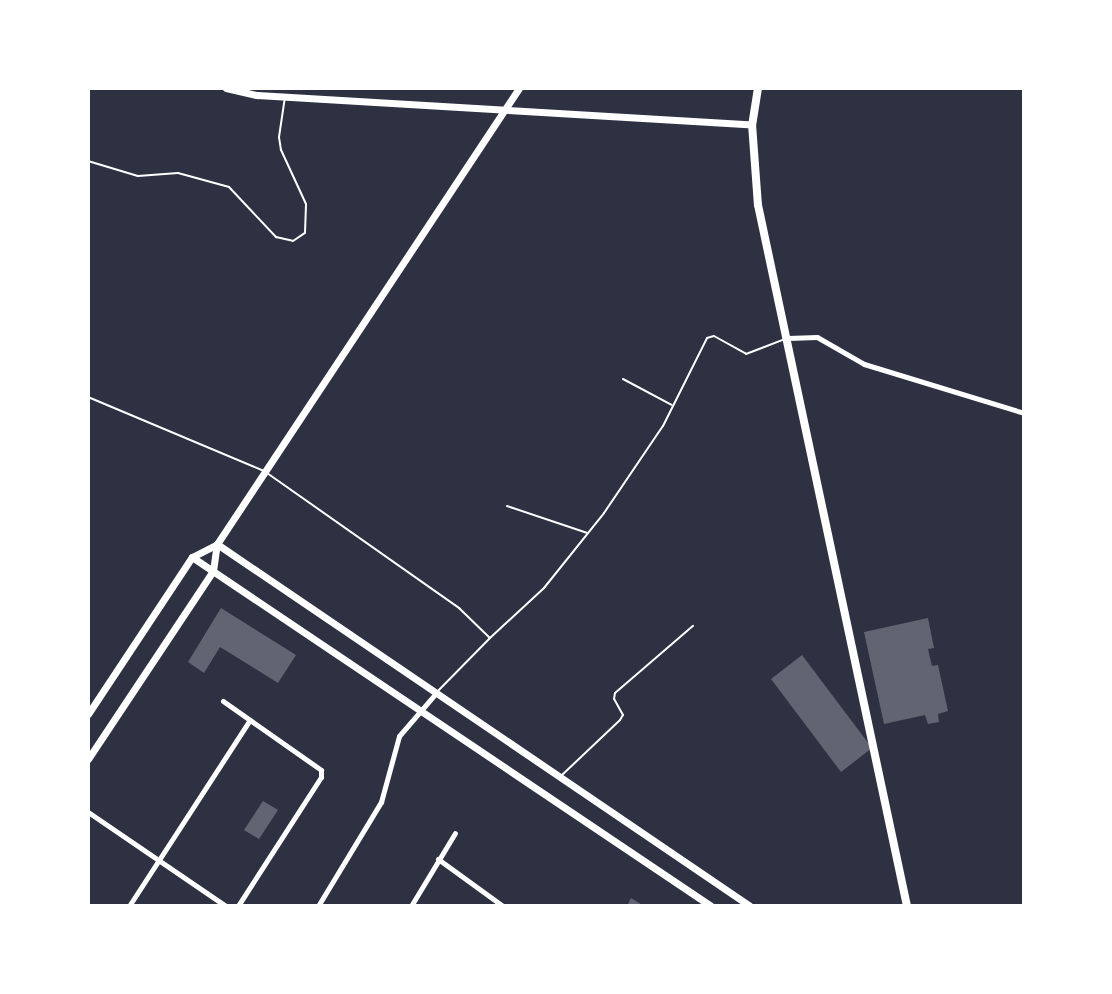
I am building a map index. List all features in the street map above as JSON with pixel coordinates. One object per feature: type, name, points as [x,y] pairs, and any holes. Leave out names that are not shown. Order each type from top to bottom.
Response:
[{"type":"main road","points":[[758,88],[752,124],[758,205],[907,906]]},
{"type":"street","points":[[226,88],[286,95],[752,124]]},
{"type":"street","points":[[88,759],[213,571],[217,544],[519,88]]},
{"type":"street","points":[[788,338],[817,338],[864,364],[1023,413]]},
{"type":"street","points":[[88,714],[192,557],[217,544]]},
{"type":"street","points":[[217,544],[750,906]]},
{"type":"street","points":[[192,557],[711,906]]},
{"type":"street","points":[[318,906],[381,802],[399,736],[436,693]]},
{"type":"street","points":[[224,701],[317,764],[321,777],[238,906]]},
{"type":"street","points":[[129,906],[249,720]]},
{"type":"street","points":[[88,812],[226,906]]},
{"type":"street","points":[[411,906],[455,833]]},
{"type":"street","points":[[438,859],[502,906]]},
{"type":"lane","points":[[88,161],[138,176],[178,173],[229,187],[276,237],[293,241],[305,232],[306,204],[280,143],[286,95]]},
{"type":"lane","points":[[436,693],[544,588],[588,533],[641,459],[707,338],[714,336],[746,354],[788,338]]},
{"type":"lane","points":[[623,379],[672,405]]},
{"type":"lane","points":[[88,397],[265,472],[459,608],[490,639]]},
{"type":"lane","points":[[507,506],[588,533]]},
{"type":"lane","points":[[560,777],[621,720],[623,715],[614,699],[615,693],[693,626]]},
{"type":"building","points":[[221,608],[296,655],[278,683],[220,647],[204,673],[188,662]]},
{"type":"building","points":[[928,618],[934,648],[928,649],[932,666],[938,665],[948,711],[938,714],[939,722],[928,724],[925,715],[884,724],[864,632]]},
{"type":"building","points":[[802,655],[872,748],[841,772],[771,679]]},
{"type":"building","points":[[263,801],[278,810],[259,839],[244,830]]},
{"type":"building","points":[[631,898],[644,906],[627,906]]}]
